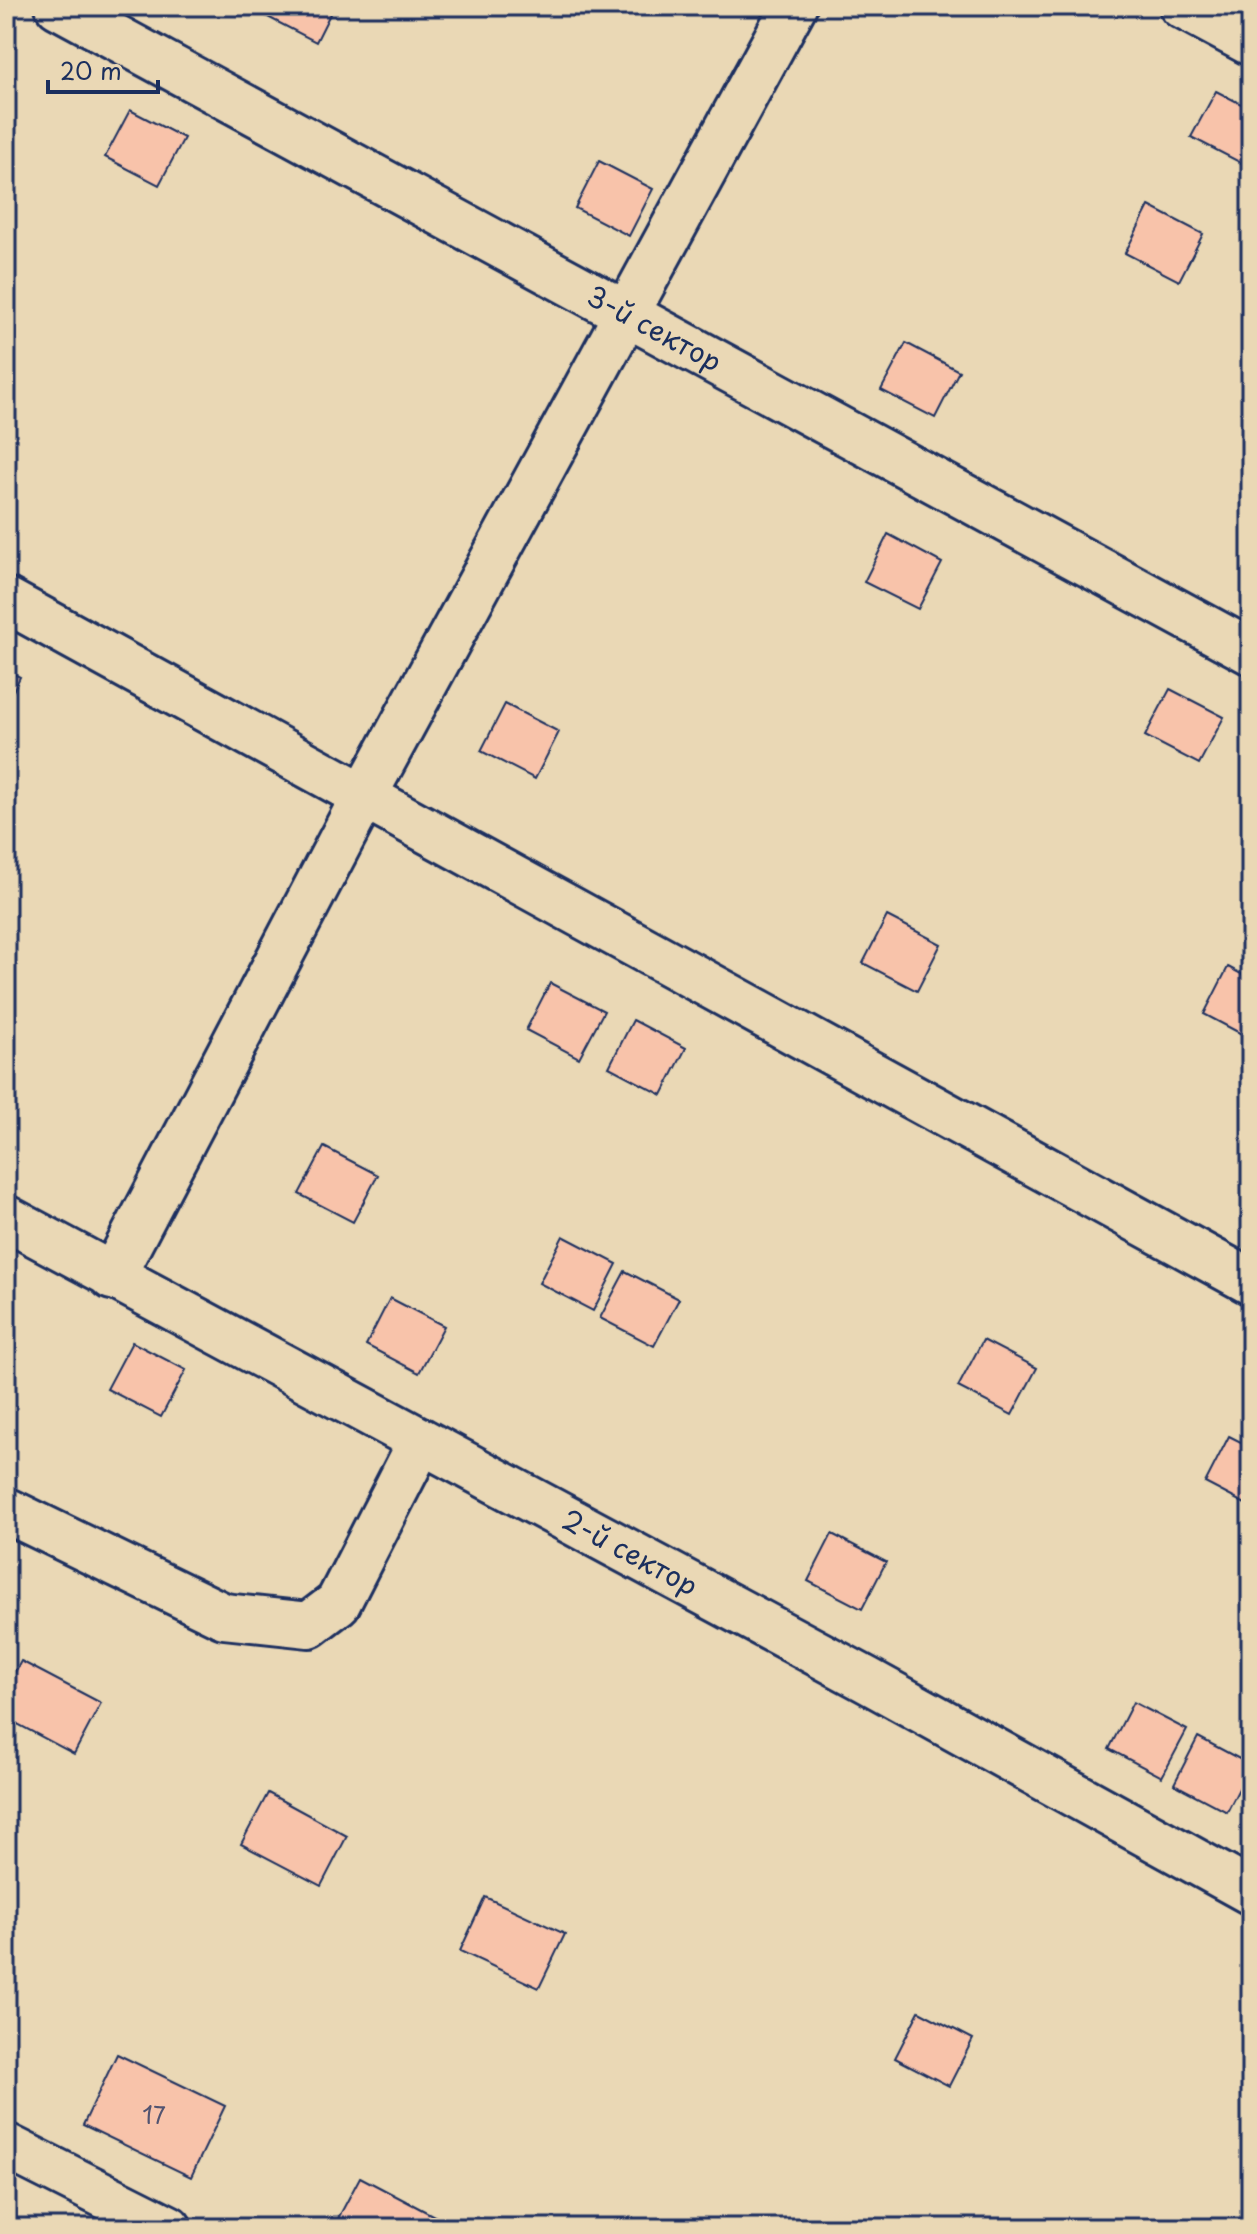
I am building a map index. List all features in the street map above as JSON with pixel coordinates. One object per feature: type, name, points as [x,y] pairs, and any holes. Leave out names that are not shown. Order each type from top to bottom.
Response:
[{"type":"street","name":"3-й сектор","points":[[58,6],[1251,652]]},
{"type":"street","points":[[112,1277],[364,796],[794,6]]},
{"type":"street","points":[[1182,6],[1251,43]]},
{"type":"street","points":[[6,600],[1251,1282]]},
{"type":"street","name":"2-й сектор","points":[[6,1218],[853,1672],[1251,1892]]},
{"type":"street","points":[[6,1510],[224,1616],[309,1625],[338,1603],[421,1441]]},
{"type":"street","points":[[6,2146],[169,2228]]},
{"type":"building","points":[[266,6],[334,6],[316,42],[262,14]]},
{"type":"building","points":[[1216,91],[1251,109],[1251,155],[1245,165],[1191,137]]},
{"type":"building","points":[[130,110],[184,138],[159,185],[105,157]]},
{"type":"building","points":[[599,161],[653,189],[629,236],[575,208]]},
{"type":"building","points":[[1149,206],[1203,234],[1179,281],[1125,253]]},
{"type":"building","points":[[906,343],[959,371],[935,418],[881,390]]},
{"type":"building","points":[[888,534],[942,563],[918,609],[864,582]]},
{"type":"building","points":[[6,670],[20,677],[6,705]]},
{"type":"building","points":[[1170,689],[1224,717],[1199,764],[1145,736]]},
{"type":"building","points":[[505,704],[559,732],[535,779],[481,751]]},
{"type":"building","points":[[887,916],[941,944],[917,991],[863,963]]},
{"type":"building","points":[[1228,967],[1251,979],[1251,1039],[1204,1014]]},
{"type":"building","points":[[550,983],[604,1011],[579,1058],[526,1030]]},
{"type":"building","points":[[633,1020],[686,1048],[662,1095],[609,1067]]},
{"type":"building","points":[[324,1147],[378,1175],[353,1222],[299,1194]]},
{"type":"building","points":[[563,1236],[617,1264],[593,1311],[539,1283]]},
{"type":"building","points":[[625,1271],[679,1299],[654,1346],[600,1318]]},
{"type":"building","points":[[390,1298],[444,1326],[419,1373],[366,1345]]},
{"type":"building","points":[[983,1340],[1037,1368],[1012,1415],[958,1387]]},
{"type":"building","points":[[132,1342],[186,1370],[161,1417],[107,1389]]},
{"type":"building","points":[[1229,1436],[1251,1447],[1251,1507],[1205,1483]]},
{"type":"building","points":[[832,1534],[886,1562],[862,1609],[808,1581]]},
{"type":"building","points":[[21,1661],[101,1703],[74,1754],[6,1718],[6,1689]]},
{"type":"building","points":[[1133,1702],[1187,1730],[1162,1777],[1109,1749]]},
{"type":"building","points":[[1198,1737],[1251,1765],[1227,1812],[1174,1784]]},
{"type":"building","points":[[268,1793],[347,1836],[321,1886],[241,1844]]},
{"type":"building","points":[[485,1897],[565,1934],[539,1988],[460,1951]]},
{"type":"building","points":[[919,2011],[973,2039],[949,2086],[895,2058]]},
{"type":"building","points":[[117,2054],[225,2106],[191,2177],[83,2125]]},
{"type":"building","points":[[360,2177],[457,2228],[333,2228]]}]
